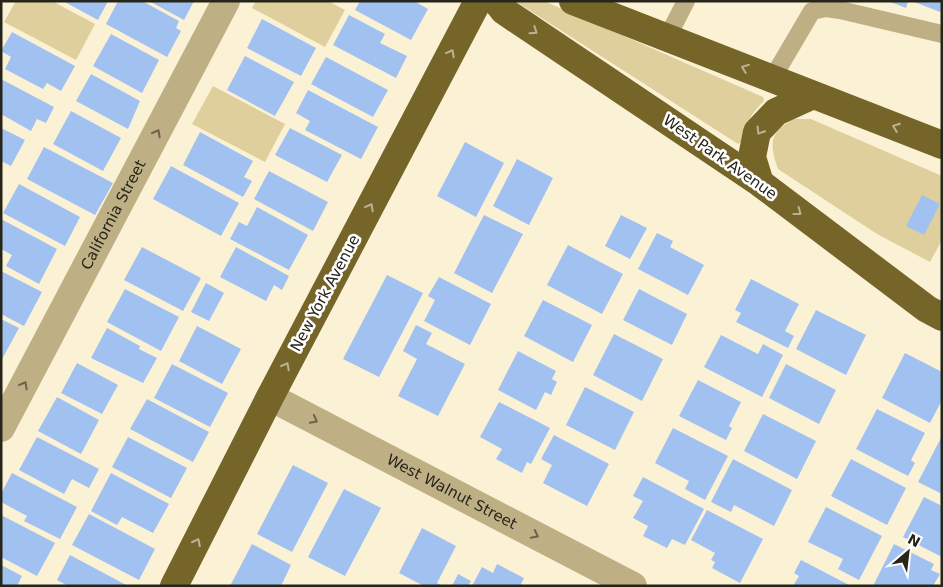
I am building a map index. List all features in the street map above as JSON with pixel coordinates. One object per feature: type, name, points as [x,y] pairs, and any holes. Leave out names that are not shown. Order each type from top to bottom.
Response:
[{"type":"highway","name":"New York Avenue","points":[[174,586],[270,397],[478,1]]},
{"type":"highway","name":"West Park Avenue","points":[[496,1],[504,11],[760,183],[927,309],[942,318]]},
{"type":"highway","points":[[573,1],[942,145]]},
{"type":"highway","points":[[760,183],[752,157],[757,132],[776,112],[813,94]]},
{"type":"street","name":"California Street","points":[[1,428],[226,1]]},
{"type":"street","name":"West Walnut Street","points":[[270,397],[633,586]]},
{"type":"lane","points":[[667,38],[686,1]]},
{"type":"lane","points":[[772,79],[812,11],[826,8],[840,10],[942,34]]},
{"type":"shaded area","points":[[16,1],[52,1],[95,24],[76,60],[4,22]]},
{"type":"shaded area","points":[[256,1],[328,1],[345,10],[325,47],[252,8]]},
{"type":"shaded area","points":[[515,1],[544,1],[763,97],[764,101],[752,114],[743,141],[738,144]]},
{"type":"shaded area","points":[[213,86],[285,124],[265,162],[192,124]]},
{"type":"shaded area","points":[[795,119],[811,119],[942,176],[942,240],[930,262],[877,234],[778,169],[773,152],[773,139],[780,128]]},
{"type":"building","points":[[63,1],[108,1],[98,20]]},
{"type":"building","points":[[118,1],[142,1],[179,21],[176,28],[181,31],[167,57],[106,24]]},
{"type":"building","points":[[149,1],[194,1],[184,20]]},
{"type":"building","points":[[360,1],[414,1],[428,9],[411,40],[355,10]]},
{"type":"building","points":[[888,1],[908,1],[906,8]]},
{"type":"building","points":[[912,1],[942,1],[942,6],[940,12]]},
{"type":"building","points":[[349,15],[385,34],[380,43],[407,56],[396,78],[333,45]]},
{"type":"building","points":[[262,19],[316,48],[301,76],[247,48]]},
{"type":"building","points":[[12,32],[75,66],[61,91],[47,83],[43,89],[5,69],[11,57],[1,51]]},
{"type":"building","points":[[111,34],[159,60],[142,93],[93,66]]},
{"type":"building","points":[[245,56],[294,82],[275,116],[227,90]]},
{"type":"building","points":[[326,57],[388,90],[373,117],[311,84]]},
{"type":"building","points":[[91,74],[140,101],[128,129],[76,101]]},
{"type":"building","points":[[1,79],[54,107],[46,123],[37,119],[31,131],[1,114]]},
{"type":"building","points":[[308,90],[378,127],[361,159],[305,130],[310,121],[296,113]]},
{"type":"building","points":[[71,111],[121,138],[103,171],[53,144]]},
{"type":"building","points":[[1,128],[25,140],[11,166],[1,161]]},
{"type":"building","points":[[290,128],[342,155],[327,182],[275,155]]},
{"type":"building","points":[[200,132],[253,161],[244,177],[252,181],[243,197],[183,165]]},
{"type":"building","points":[[465,142],[504,163],[476,217],[437,196]]},
{"type":"building","points":[[44,147],[113,183],[95,215],[27,179]]},
{"type":"building","points":[[517,159],[553,178],[529,225],[493,206]]},
{"type":"building","points":[[171,166],[239,203],[221,236],[153,199]]},
{"type":"building","points":[[269,171],[328,202],[313,231],[254,199]]},
{"type":"building","points":[[19,184],[80,217],[65,246],[3,213]]},
{"type":"building","points":[[922,195],[940,204],[924,235],[906,226]]},
{"type":"building","points":[[257,207],[308,235],[289,270],[230,239],[239,222],[247,226]]},
{"type":"building","points":[[484,215],[523,234],[492,293],[454,273]]},
{"type":"building","points":[[621,215],[647,228],[630,259],[605,246]]},
{"type":"building","points":[[1,219],[57,249],[39,284],[6,266],[12,255],[1,249]]},
{"type":"building","points":[[657,233],[673,241],[670,247],[704,265],[688,295],[638,269]]},
{"type":"building","points":[[568,245],[623,274],[602,314],[547,285]]},
{"type":"building","points":[[142,247],[201,278],[183,311],[124,280]]},
{"type":"building","points":[[236,247],[289,276],[282,290],[274,285],[266,301],[220,277]]},
{"type":"building","points":[[1,271],[42,292],[24,326],[1,314]]},
{"type":"building","points":[[387,275],[423,293],[379,377],[343,359]]},
{"type":"building","points":[[439,277],[491,304],[470,345],[424,321],[435,300],[428,296]]},
{"type":"building","points":[[751,279],[799,304],[785,331],[794,336],[788,348],[736,322],[741,313],[735,310]]},
{"type":"building","points":[[206,283],[224,293],[209,321],[191,312]]},
{"type":"building","points":[[125,289],[179,317],[161,351],[107,322]]},
{"type":"building","points":[[639,289],[687,314],[672,345],[623,320]]},
{"type":"building","points":[[543,300],[592,325],[573,362],[524,336]]},
{"type":"building","points":[[816,310],[866,335],[846,375],[796,349]]},
{"type":"building","points":[[1,319],[19,328],[1,361]]},
{"type":"building","points":[[416,325],[432,333],[426,344],[465,364],[438,416],[398,396],[417,359],[403,351]]},
{"type":"building","points":[[197,326],[241,349],[222,384],[179,361]]},
{"type":"building","points":[[107,328],[140,346],[139,349],[157,358],[143,383],[91,358]]},
{"type":"building","points":[[614,334],[663,359],[642,401],[593,375]]},
{"type":"building","points":[[721,335],[758,354],[763,344],[783,355],[762,397],[704,367]]},
{"type":"building","points":[[518,351],[556,371],[552,379],[557,382],[551,395],[545,392],[536,410],[498,390]]},
{"type":"building","points":[[905,353],[942,372],[942,400],[930,423],[882,398]]},
{"type":"building","points":[[77,363],[118,385],[102,414],[61,393]]},
{"type":"building","points":[[172,364],[228,393],[210,427],[154,398]]},
{"type":"building","points":[[786,364],[836,390],[819,424],[769,398]]},
{"type":"building","points":[[698,380],[741,402],[729,426],[732,428],[726,440],[679,416]]},
{"type":"building","points":[[585,387],[634,412],[615,450],[566,425]]},
{"type":"building","points":[[57,397],[99,420],[81,454],[38,431]]},
{"type":"building","points":[[147,399],[209,432],[193,462],[130,429]]},
{"type":"building","points":[[499,402],[550,428],[531,464],[527,462],[522,473],[496,459],[502,449],[480,437]]},
{"type":"building","points":[[877,409],[925,433],[911,460],[915,463],[908,476],[856,449]]},
{"type":"building","points":[[763,414],[816,441],[797,479],[744,451]]},
{"type":"building","points":[[673,428],[728,456],[705,500],[685,489],[689,481],[655,463]]},
{"type":"building","points":[[554,435],[609,464],[587,506],[543,483],[552,465],[541,459]]},
{"type":"building","points":[[942,436],[942,494],[918,482]]},
{"type":"building","points":[[37,437],[99,469],[89,488],[72,479],[64,494],[19,470]]},
{"type":"building","points":[[128,437],[187,468],[171,498],[112,467]]},
{"type":"building","points":[[733,459],[792,490],[774,526],[734,505],[731,512],[711,502]]},
{"type":"building","points":[[851,459],[906,488],[887,525],[831,496]]},
{"type":"building","points":[[293,465],[328,483],[292,552],[257,534]]},
{"type":"building","points":[[12,473],[77,507],[60,539],[24,521],[27,516],[1,502],[1,494]]},
{"type":"building","points":[[111,473],[169,504],[153,533],[122,517],[117,525],[91,511]]},
{"type":"building","points":[[643,477],[704,509],[685,545],[672,539],[667,548],[643,536],[648,526],[633,518],[643,501],[633,496]]},
{"type":"building","points":[[344,489],[381,508],[345,576],[308,557]]},
{"type":"building","points":[[924,497],[942,506],[942,557],[903,537]]},
{"type":"building","points":[[826,507],[882,536],[859,580],[838,569],[843,559],[808,542]]},
{"type":"building","points":[[707,510],[763,539],[740,583],[712,568],[715,562],[711,560],[715,553],[691,540]]},
{"type":"building","points":[[89,514],[155,549],[139,580],[72,545]]},
{"type":"building","points":[[1,515],[55,543],[37,576],[1,557]]},
{"type":"building","points":[[422,528],[456,546],[437,583],[443,586],[424,586],[399,573]]},
{"type":"building","points":[[252,544],[291,565],[281,586],[230,586]]},
{"type":"building","points":[[894,544],[934,564],[931,570],[940,574],[933,586],[873,586]]},
{"type":"building","points":[[70,555],[128,586],[68,586],[57,580]]},
{"type":"building","points":[[801,560],[851,586],[793,586],[799,576],[794,573]]},
{"type":"building","points":[[497,564],[524,578],[521,584],[524,586],[472,586],[482,567],[493,573]]},
{"type":"building","points":[[1,565],[22,576],[17,586],[1,586]]},
{"type":"building","points":[[458,574],[471,581],[468,586],[452,586]]}]
